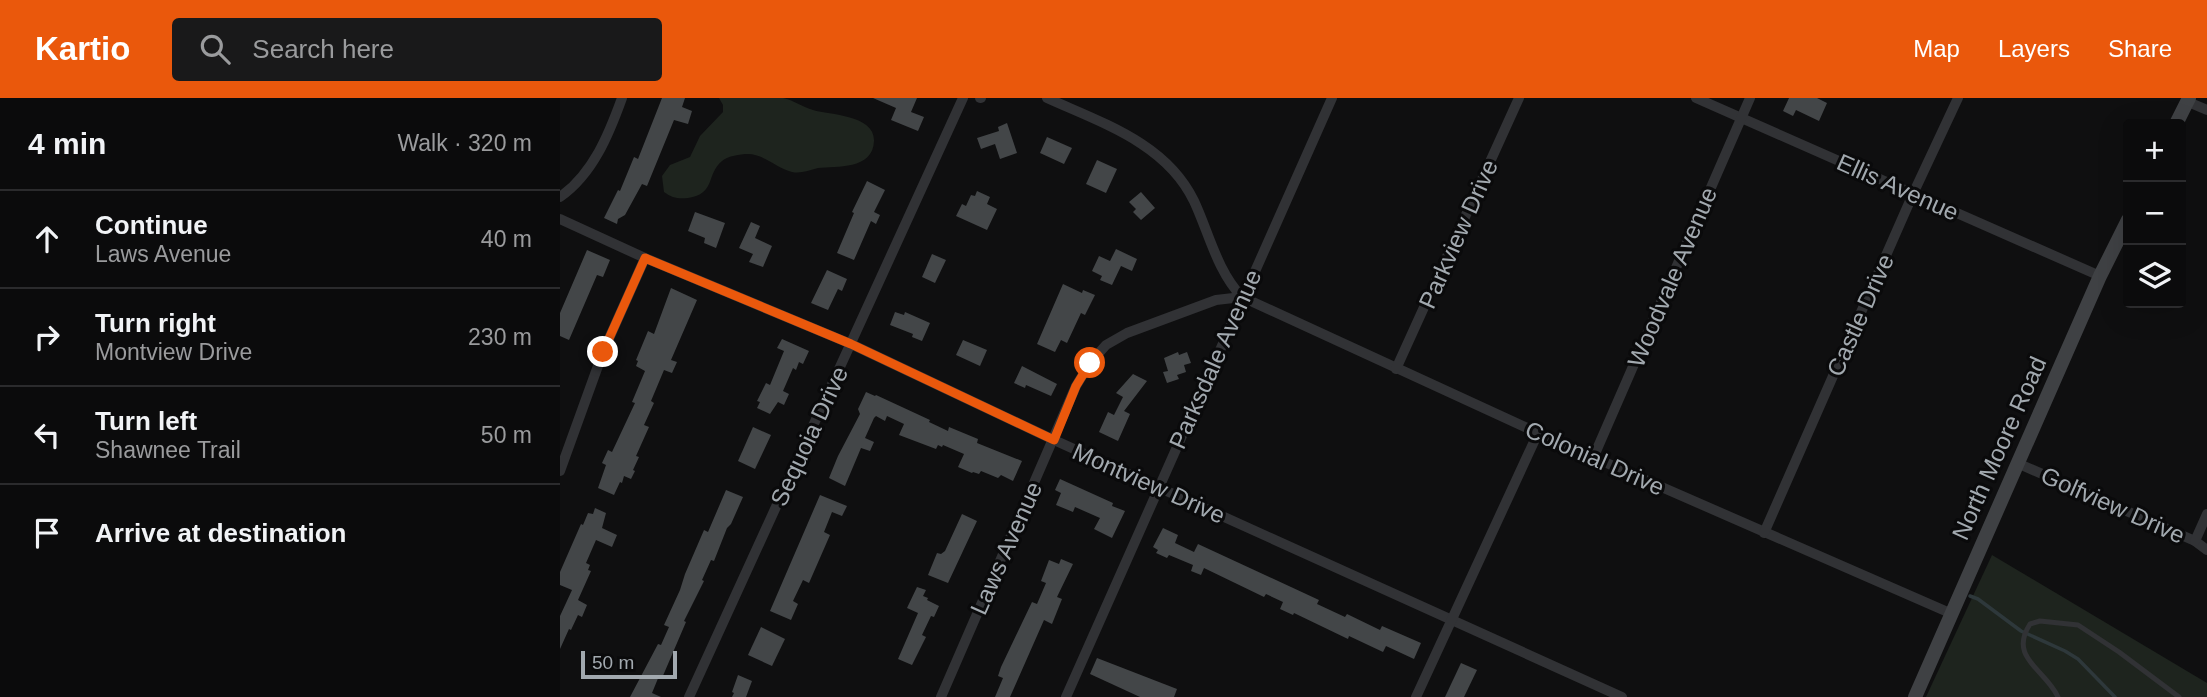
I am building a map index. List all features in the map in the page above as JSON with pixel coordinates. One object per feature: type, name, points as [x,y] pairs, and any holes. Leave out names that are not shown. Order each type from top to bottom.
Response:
[{"type":"main road","points":[[2179,119],[2189,100]]},
{"type":"main road","name":"North Moore Road","points":[[1915,697],[2100,275],[2123,230]]},
{"type":"street","points":[[560,197],[588,170],[611,127],[622,98]]},
{"type":"street","name":"Sequoia Drive","points":[[689,697],[963,98]]},
{"type":"street","points":[[1047,98],[1139,140],[1158,154],[1193,199],[1228,283],[1242,297]]},
{"type":"street","name":"Parksdale Avenue","points":[[1066,697],[1332,98]]},
{"type":"street","name":"Parkview Drive","points":[[1396,369],[1519,98]]},
{"type":"street","name":"Ellis Avenue","points":[[1696,98],[2100,275]]},
{"type":"street","name":"Woodvale Avenue","points":[[1594,456],[1750,98]]},
{"type":"street","name":"Castle Drive","points":[[1764,533],[1958,98]]},
{"type":"street","points":[[2189,100],[2207,110]]},
{"type":"street","name":"Montview Drive","points":[[560,219],[645,258],[851,344],[1054,440],[1622,697]]},
{"type":"street","points":[[560,471],[603,352],[645,258]]},
{"type":"street","name":"Colonial Drive","points":[[1242,297],[1538,433],[1950,613]]},
{"type":"street","name":"Laws Avenue","points":[[941,697],[1076,386],[1090,363],[1106,345],[1127,333],[1216,300],[1242,297]]},
{"type":"street","points":[[1416,697],[1538,433]]},
{"type":"street","name":"Golfview Drive","points":[[2017,463],[2194,541],[2207,550]]},
{"type":"street","points":[[2194,541],[2207,514]]},
{"type":"lane","points":[[2058,697],[2052,685],[2024,654],[2022,639],[2030,624],[2040,621],[2078,625],[2127,657],[2179,697]]},
{"type":"shaded area","points":[[719,98],[783,98],[813,110],[860,121],[872,132],[872,150],[861,162],[852,165],[818,168],[799,173],[754,155],[734,156],[717,166],[707,188],[697,196],[670,196],[664,192],[662,176],[670,165],[690,157],[700,136],[723,112]]},
{"type":"shaded area","points":[[1992,555],[2207,683],[2207,697],[1926,697]]},
{"type":"building","points":[[662,98],[685,98],[682,107],[692,111],[688,124],[674,120],[647,186],[642,184],[617,224],[604,218],[618,190],[620,191],[634,157],[638,159]]},
{"type":"building","points":[[873,98],[917,98],[911,112],[924,117],[918,131],[891,120],[896,108]]},
{"type":"building","points":[[1789,98],[1817,98],[1827,103],[1819,121],[1796,110],[1793,116],[1783,111]]},
{"type":"building","points":[[1007,123],[1017,153],[1000,159],[995,144],[981,149],[977,138],[999,131],[998,127]]},
{"type":"building","points":[[1047,137],[1072,148],[1064,164],[1040,153]]},
{"type":"building","points":[[1097,160],[1117,169],[1106,193],[1086,184]]},
{"type":"building","points":[[867,181],[885,190],[874,212],[880,215],[876,224],[871,221],[854,260],[837,253]]},
{"type":"building","points":[[977,191],[990,197],[987,204],[997,209],[987,230],[956,216],[962,204],[966,206],[971,195],[975,196]]},
{"type":"building","points":[[1141,192],[1155,208],[1141,220],[1133,212],[1136,209],[1129,202]]},
{"type":"building","points":[[695,212],[725,223],[716,248],[704,243],[705,238],[688,231]]},
{"type":"building","points":[[751,222],[760,226],[755,238],[772,246],[763,267],[749,262],[753,254],[739,248]]},
{"type":"building","points":[[1116,249],[1137,259],[1132,271],[1121,266],[1112,285],[1100,280],[1102,276],[1092,271],[1099,256],[1110,261]]},
{"type":"building","points":[[587,250],[610,260],[603,277],[597,275],[569,340],[560,336],[560,313]]},
{"type":"building","points":[[932,254],[946,260],[935,283],[922,277]]},
{"type":"building","points":[[827,270],[847,279],[842,291],[838,289],[828,310],[811,303]]},
{"type":"building","points":[[1063,284],[1082,293],[1083,290],[1095,295],[1085,315],[1081,313],[1067,343],[1061,340],[1055,352],[1037,344]]},
{"type":"building","points":[[671,288],[697,300],[671,360],[677,362],[672,373],[664,370],[651,401],[654,403],[644,425],[649,427],[636,456],[639,457],[633,470],[635,471],[631,479],[624,476],[614,495],[598,488],[606,465],[602,463],[608,450],[612,452],[635,403],[632,402],[645,371],[636,366],[636,360],[648,331],[654,334]]},
{"type":"building","points":[[895,312],[904,315],[905,312],[930,323],[922,341],[912,337],[913,334],[890,325]]},
{"type":"building","points":[[782,339],[809,351],[803,364],[799,362],[796,370],[793,368],[783,391],[789,394],[784,405],[778,402],[770,414],[757,408],[760,402],[757,401],[766,383],[770,385],[784,351],[777,348]]},
{"type":"building","points":[[963,340],[987,350],[980,366],[956,355]]},
{"type":"building","points":[[1178,352],[1179,355],[1187,352],[1191,363],[1184,365],[1186,372],[1177,375],[1179,379],[1167,383],[1163,372],[1168,371],[1164,358]]},
{"type":"building","points":[[1022,366],[1057,384],[1051,396],[1014,383]]},
{"type":"building","points":[[1133,374],[1147,381],[1124,411],[1130,414],[1118,441],[1099,432],[1108,412],[1114,415],[1123,397],[1116,393]]},
{"type":"building","points":[[866,392],[930,420],[929,422],[948,431],[949,427],[978,439],[977,443],[1022,461],[1013,481],[1001,475],[998,478],[981,471],[979,474],[972,473],[958,467],[964,454],[943,445],[938,445],[936,449],[899,435],[904,424],[887,416],[885,421],[876,416],[874,418],[865,438],[874,442],[870,451],[861,448],[845,486],[829,478],[860,414],[858,409]]},
{"type":"building","points":[[753,427],[771,435],[755,469],[738,461]]},
{"type":"building","points":[[1060,479],[1125,511],[1112,538],[1094,529],[1100,518],[1075,507],[1073,512],[1056,505],[1061,493],[1055,490]]},
{"type":"building","points":[[726,490],[743,497],[714,561],[711,560],[702,580],[704,581],[684,621],[686,622],[662,678],[659,676],[652,693],[661,697],[630,697],[658,644],[661,645],[669,627],[664,625],[685,574],[704,530],[708,532]]},
{"type":"building","points":[[820,495],[847,506],[842,516],[832,512],[824,532],[830,535],[809,583],[803,580],[793,601],[798,604],[791,620],[770,611]]},
{"type":"building","points":[[595,508],[606,513],[602,528],[617,535],[612,547],[596,540],[586,563],[590,565],[588,570],[591,571],[578,600],[587,605],[582,617],[578,615],[571,630],[569,629],[560,649],[560,616],[572,590],[560,585],[560,572],[581,524],[583,525],[588,513],[593,514]]},
{"type":"building","points":[[962,514],[977,521],[948,583],[928,575],[937,553],[945,551]]},
{"type":"building","points":[[1163,528],[1178,535],[1175,543],[1194,552],[1198,544],[1319,600],[1317,604],[1345,617],[1347,614],[1380,630],[1382,626],[1421,643],[1414,659],[1386,646],[1383,652],[1349,636],[1348,639],[1280,609],[1283,602],[1266,594],[1264,597],[1204,568],[1201,575],[1191,571],[1193,565],[1169,555],[1167,558],[1156,553],[1158,550],[1153,547]]},
{"type":"building","points":[[1061,559],[1073,564],[1057,597],[1062,599],[1052,624],[1044,620],[1010,697],[995,697],[1003,678],[998,676],[1001,667],[1032,602],[1037,604],[1046,583],[1041,581],[1049,560],[1059,564]]},
{"type":"building","points":[[917,587],[926,590],[923,596],[939,606],[922,635],[926,637],[912,665],[898,659],[918,613],[907,608]]},
{"type":"building","points":[[761,627],[785,639],[772,666],[748,655]]},
{"type":"building","points":[[1097,658],[1177,689],[1174,697],[1140,697],[1090,674]]},
{"type":"building","points":[[1461,663],[1477,670],[1464,697],[1445,697]]},
{"type":"building","points":[[738,675],[752,681],[746,697],[732,697]]},
{"type":"waterway","points":[[1970,596],[2021,631],[2078,659],[2115,697]]},
{"type":"route","points":[[603,352],[645,258],[851,344],[1054,440],[1076,386],[1090,363]]}]
